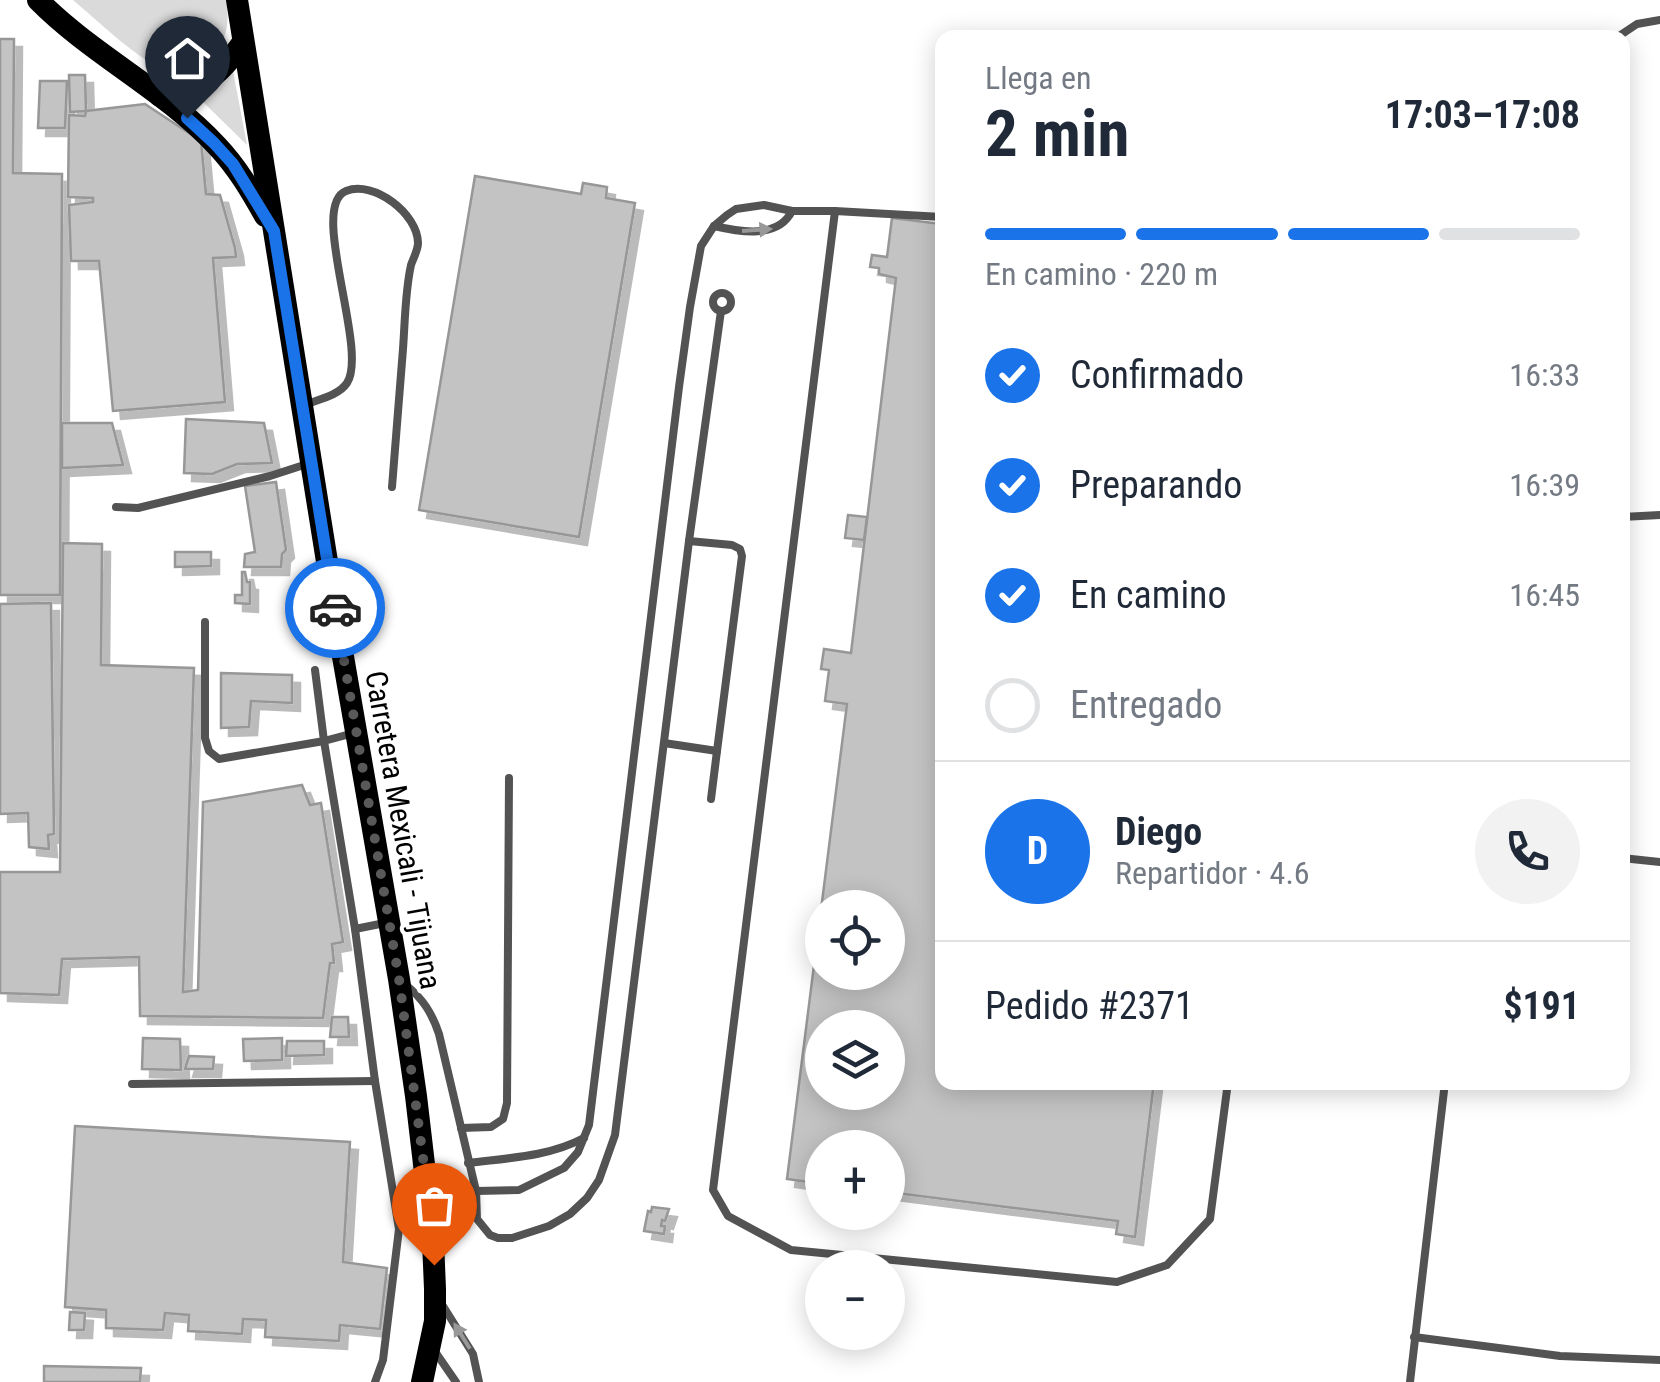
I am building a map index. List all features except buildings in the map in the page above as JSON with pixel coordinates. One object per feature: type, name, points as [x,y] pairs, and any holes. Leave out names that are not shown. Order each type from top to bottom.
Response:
[{"type":"main road","name":"Carretera Mexicali - Tijuana","points":[[38,0],[214,143],[233,164],[274,231]]},
{"type":"main road","name":"Carretera Mexicali - Tijuana","points":[[236,0],[399,979],[433,1241],[434,1322],[422,1382]]},
{"type":"main road","points":[[160,96],[196,88],[210,80],[225,68],[243,42]]},
{"type":"lane","points":[[1628,30],[1637,24],[1660,20]]},
{"type":"lane","points":[[302,405],[347,384],[353,366],[334,224],[335,202],[343,192],[362,188],[388,200],[410,218],[418,242],[410,269],[405,315],[392,487]]},
{"type":"lane","points":[[476,1191],[519,1190],[564,1168],[578,1152],[589,1125],[690,306],[701,246],[714,226],[736,208],[752,205],[792,211],[935,216]]},
{"type":"lane","points":[[714,226],[735,231],[774,229],[783,225],[792,211]]},
{"type":"lane","points":[[834,211],[713,1190],[728,1216],[790,1250],[1117,1282],[1167,1265],[1210,1219],[1227,1090]]},
{"type":"lane","points":[[399,979],[422,998],[432,1015],[476,1191],[477,1219],[483,1229],[498,1238],[512,1238],[549,1226],[570,1214],[600,1180],[615,1135],[721,312]]},
{"type":"lane","points":[[116,507],[138,508],[311,463]]},
{"type":"lane","points":[[1630,516],[1660,514]]},
{"type":"lane","points":[[689,540],[732,545],[740,549],[742,556],[711,799]]},
{"type":"lane","points":[[205,622],[208,751],[219,759],[356,732]]},
{"type":"lane","points":[[315,670],[399,1229],[383,1360],[375,1382]]},
{"type":"lane","points":[[664,743],[717,750]]},
{"type":"lane","points":[[461,1128],[491,1127],[503,1119],[507,1102],[509,778]]},
{"type":"lane","points":[[1630,859],[1660,862]]},
{"type":"lane","points":[[355,929],[389,922]]},
{"type":"lane","points":[[132,1084],[375,1081]]},
{"type":"lane","points":[[1410,1382],[1444,1090]]},
{"type":"lane","points":[[468,1162],[536,1155],[584,1138]]},
{"type":"lane","points":[[435,1293],[473,1354],[479,1382]]},
{"type":"lane","points":[[1414,1337],[1560,1356],[1660,1360]]},
{"type":"lane","points":[[430,1345],[456,1382]]},
{"type":"shaded area","points":[[73,0],[226,0],[226,31],[221,45],[206,62],[187,70],[166,70],[138,55]]},
{"type":"shaded area","points":[[233,71],[247,145],[198,97]]},
{"type":"way so far","points":[[335,608],[399,979],[434,1265]]},
{"type":"route","points":[[187,118],[233,164],[274,231],[335,608]]}]
